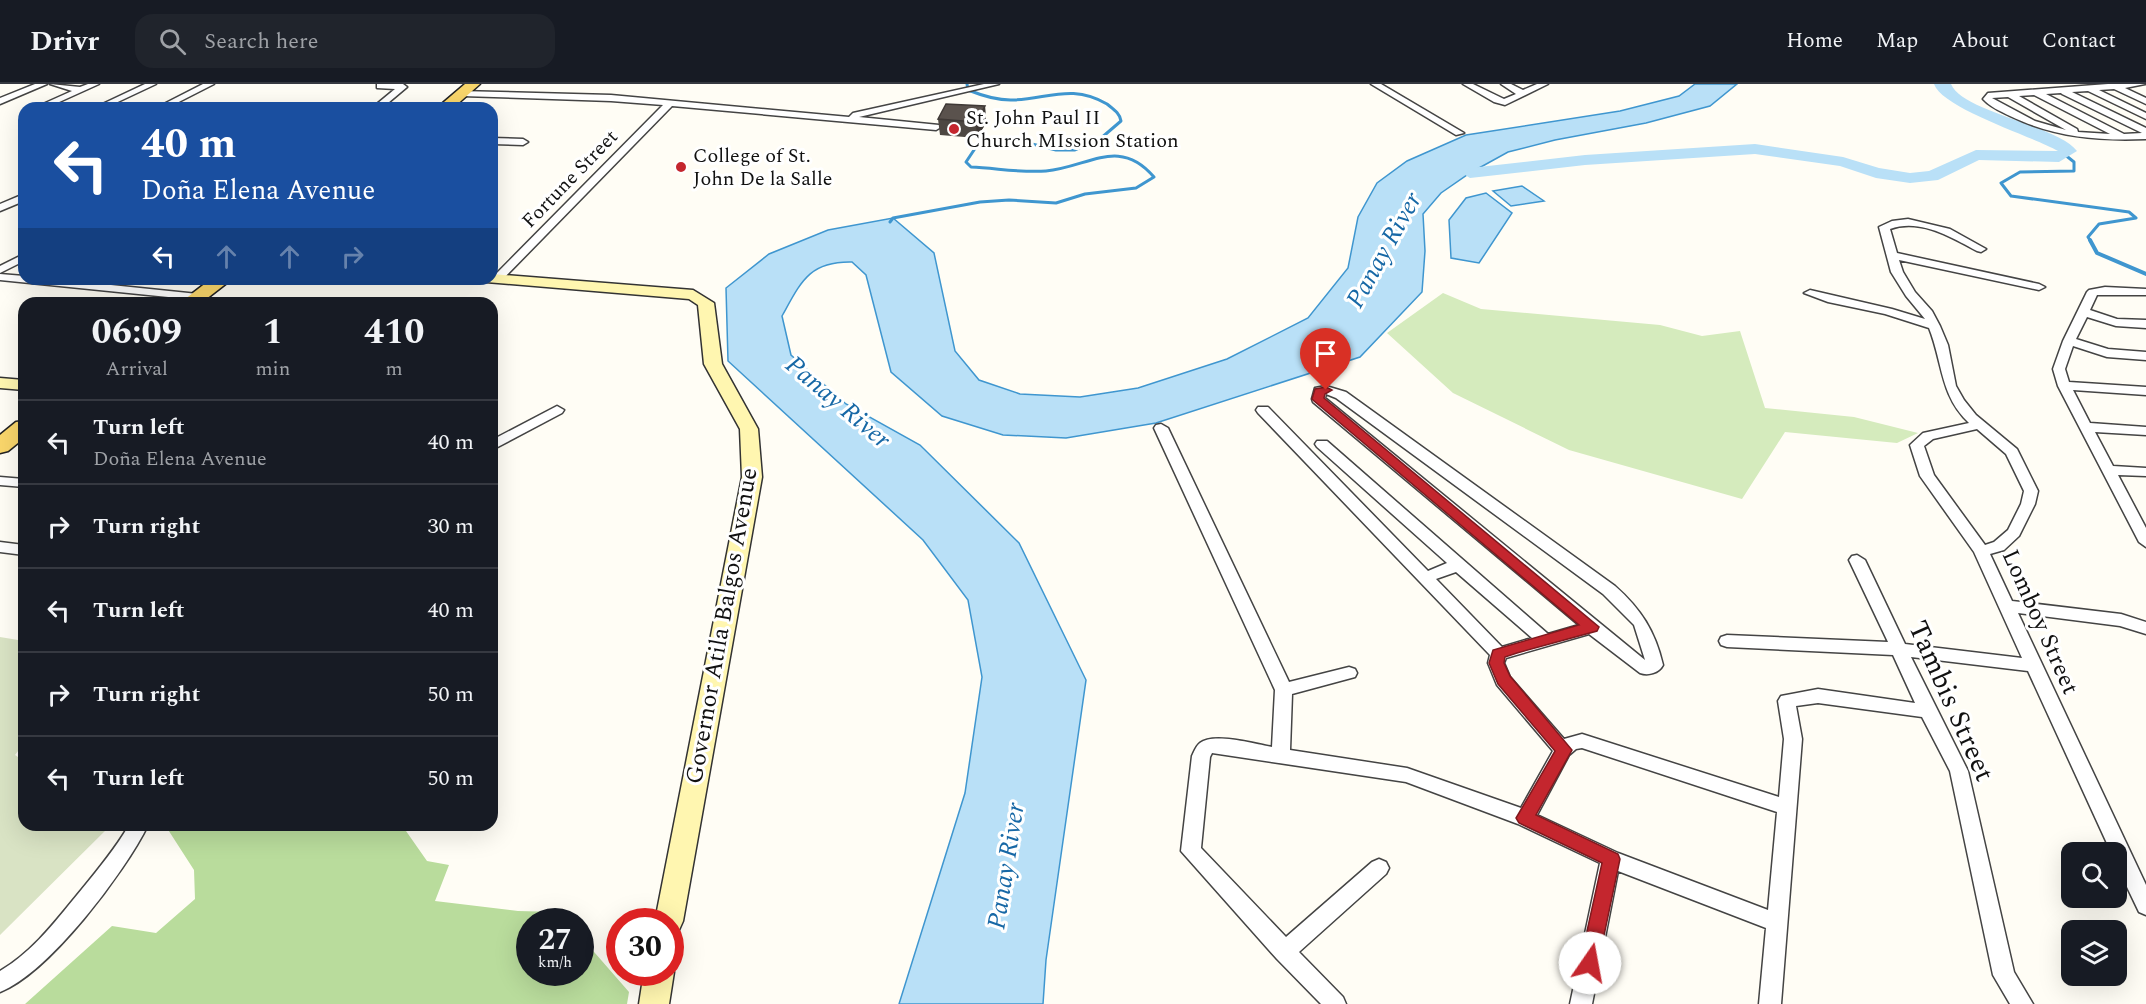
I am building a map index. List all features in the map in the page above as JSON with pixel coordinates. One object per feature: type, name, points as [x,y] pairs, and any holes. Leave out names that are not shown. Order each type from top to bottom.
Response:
[{"type":"main road","points":[[452,102],[468,89]]},
{"type":"main road","name":"Governor Atila Balgos Avenue","points":[[498,279],[693,295],[706,303],[712,364],[749,429],[752,477],[671,908]]},
{"type":"main road","points":[[198,297],[215,285]]},
{"type":"main road","points":[[0,383],[18,384]]},
{"type":"main road","points":[[0,446],[18,432]]},
{"type":"main road","points":[[654,1004],[657,986]]},
{"type":"street","points":[[0,101],[43,84]]},
{"type":"street","points":[[54,84],[81,90]]},
{"type":"street","points":[[52,102],[95,84]]},
{"type":"street","points":[[112,102],[152,84]]},
{"type":"street","points":[[172,102],[210,84]]},
{"type":"street","points":[[833,120],[996,84]]},
{"type":"street","points":[[1374,84],[1459,133]]},
{"type":"street","points":[[1467,84],[1505,102],[1542,84]]},
{"type":"street","points":[[1504,84],[1523,94]]},
{"type":"street","points":[[2143,84],[1988,96],[1987,99],[2034,125],[2087,138],[2122,138],[2146,134]]},
{"type":"street","points":[[380,86],[403,87],[384,102]]},
{"type":"street","points":[[2117,87],[2146,101]]},
{"type":"street","points":[[468,89],[611,98],[833,120],[936,127]]},
{"type":"street","points":[[2090,89],[2146,116]]},
{"type":"street","points":[[2063,91],[2146,134]]},
{"type":"street","points":[[2035,93],[2122,138]]},
{"type":"street","points":[[2009,94],[2087,138]]},
{"type":"street","name":"Fortune Street","points":[[498,276],[669,104]]},
{"type":"street","points":[[498,141],[523,142]]},
{"type":"street","points":[[0,208],[18,200]]},
{"type":"street","name":"Lomboy Street","points":[[1982,249],[1954,235],[1922,224],[1893,222],[1884,227],[1901,279],[1910,294],[1928,313],[1942,345],[1950,386],[1964,410],[2012,452],[2031,491],[2028,504],[2014,533],[1999,546],[1981,551],[2032,665],[2146,906]]},
{"type":"street","points":[[1892,255],[2039,288]]},
{"type":"street","points":[[0,270],[18,260]]},
{"type":"street","points":[[0,277],[18,278]]},
{"type":"street","points":[[88,285],[173,297]]},
{"type":"street","points":[[2146,292],[2105,290],[2093,292],[2069,341],[2059,369],[2064,386],[2109,470],[2140,521],[2146,542]]},
{"type":"street","points":[[1809,293],[1888,311],[1934,326]]},
{"type":"street","points":[[2084,312],[2116,322],[2146,324]]},
{"type":"street","points":[[2069,341],[2107,353],[2146,356]]},
{"type":"street","points":[[2064,386],[2146,391]]},
{"type":"street","points":[[1326,390],[1341,395],[1609,590],[1633,610],[1643,625],[1655,665],[1646,669],[1592,627],[1318,399],[1320,391],[1326,390]]},
{"type":"street","points":[[498,443],[557,410]]},
{"type":"street","points":[[1263,410],[1340,487],[1499,654]]},
{"type":"street","points":[[1979,425],[1928,436],[1917,445],[1927,476],[1981,551]]},
{"type":"street","points":[[2087,427],[2146,431]]},
{"type":"street","points":[[1161,428],[1284,690],[1281,756]]},
{"type":"street","points":[[1322,444],[1545,640]]},
{"type":"street","points":[[2109,470],[2146,472]]},
{"type":"street","points":[[1340,487],[1362,480]]},
{"type":"street","points":[[0,481],[18,482]]},
{"type":"street","points":[[0,547],[18,549]]},
{"type":"street","name":"Tambis Street","points":[[1857,560],[1898,649],[1959,771],[2004,975],[2022,1004]]},
{"type":"street","points":[[1426,577],[1458,565]]},
{"type":"street","points":[[2007,606],[2121,620],[2146,628]]},
{"type":"street","points":[[1499,654],[1592,627]]},
{"type":"street","points":[[1727,641],[1898,649],[2032,665]]},
{"type":"street","points":[[1499,654],[1496,663],[1503,680],[1563,750]]},
{"type":"street","points":[[1284,690],[1349,673]]},
{"type":"street","points":[[1770,1004],[1793,740],[1787,701],[1818,696],[1928,711]]},
{"type":"street","points":[[1525,818],[1563,750],[1571,743],[1582,741],[1786,807]]},
{"type":"street","points":[[1335,1004],[1191,851],[1201,756],[1206,748],[1215,745],[1407,775],[1525,818],[1611,859],[1778,923]]},
{"type":"street","points":[[0,982],[18,973],[46,947],[127,848],[137,831]]},
{"type":"street","points":[[1581,1004],[1611,859]]},
{"type":"street","points":[[1284,952],[1379,868]]},
{"type":"green space","points":[[1443,293],[1481,309],[1660,325],[1702,336],[1740,331],[1765,408],[1854,417],[1918,433],[1897,443],[1785,432],[1742,499],[1569,450],[1453,393],[1387,333]]},
{"type":"green space","points":[[0,637],[18,640],[18,751],[15,755],[18,757],[18,831],[105,831],[0,935]]},
{"type":"green space","points":[[169,831],[406,831],[427,861],[449,865],[435,901],[516,911],[516,986],[594,986],[594,952],[606,966],[606,986],[624,986],[629,992],[627,1004],[25,1004],[112,926],[156,933],[195,899],[194,870]]},
{"type":"water","name":"Panay River","points":[[1695,84],[1737,84],[1710,106],[1646,123],[1555,140],[1508,152],[1470,173],[1441,193],[1423,214],[1425,251],[1422,292],[1360,357],[1156,423],[1066,438],[1003,435],[942,416],[891,372],[866,275],[852,262],[837,263],[816,270],[801,284],[782,316],[791,355],[846,404],[920,445],[1019,543],[1086,680],[1046,960],[1043,1004],[899,1004],[965,793],[982,677],[968,600],[923,540],[728,361],[726,288],[769,254],[828,230],[893,218],[934,253],[955,351],[979,380],[1020,394],[1080,397],[1138,388],[1227,359],[1308,318],[1348,268],[1358,217],[1377,183],[1407,161],[1466,135],[1620,111],[1679,96]]},
{"type":"water","points":[[1522,186],[1544,201],[1511,206],[1493,191]]},
{"type":"water","points":[[1486,193],[1512,213],[1479,263],[1451,258],[1449,220],[1466,198]]},
{"type":"building","points":[[946,104],[985,106],[976,122],[938,119]]},
{"type":"waterway","points":[[890,222],[893,218],[980,202],[1009,200],[1056,203],[1085,194],[1136,188],[1154,177],[1141,165],[1128,158],[1116,156],[1046,171],[971,167],[966,162],[978,144],[1028,143],[1056,150],[1075,150],[1100,139],[1121,121],[1118,113],[1107,104],[1083,95],[1072,93],[1002,100],[968,90],[967,84]]},
{"type":"waterway","points":[[1470,173],[1585,160],[1755,149],[1843,162],[1876,173],[1910,178],[1932,176],[1976,155],[2059,157],[2069,151],[2038,134],[1970,106],[1954,97],[1941,85],[1944,84]]},
{"type":"waterway","points":[[2064,154],[2074,162],[2074,171],[2020,172],[2001,183],[2011,196],[2129,212],[2136,218],[2099,224],[2088,237],[2091,242]]},
{"type":"waterway","points":[[2090,240],[2097,253],[2146,274]]},
{"type":"place","name":"St. John Paul II Church MIssion Station","points":[[954,129]]},
{"type":"place","name":"College of St. John De la Salle","points":[[681,167]]},
{"type":"route","points":[[1326,390],[1320,391],[1318,399],[1592,627],[1513,648],[1499,654],[1496,663],[1503,680],[1563,750],[1525,818],[1611,859],[1590,963]]}]
